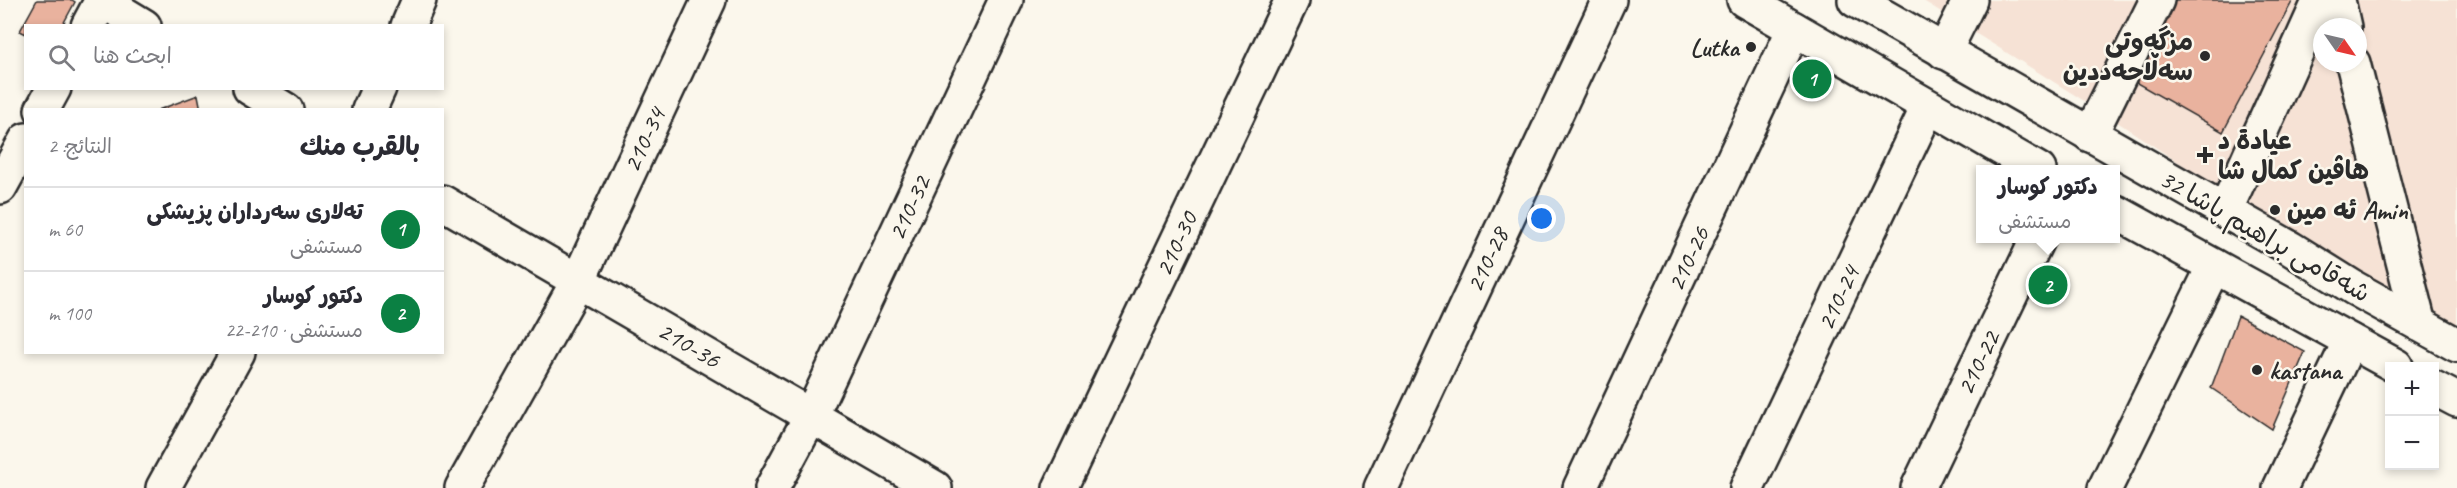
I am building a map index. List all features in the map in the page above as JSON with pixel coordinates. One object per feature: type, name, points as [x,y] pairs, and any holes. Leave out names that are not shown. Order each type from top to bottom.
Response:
[{"type":"street","points":[[89,24],[102,0],[141,24]]},
{"type":"street","points":[[409,24],[419,0]]},
{"type":"street","name":"210-34","points":[[462,488],[578,281],[710,0]]},
{"type":"street","name":"210-32","points":[[772,488],[811,416],[1006,0]]},
{"type":"street","name":"210-30","points":[[1060,488],[1292,0]]},
{"type":"street","name":"210-28","points":[[1381,488],[1609,0]]},
{"type":"street","points":[[1744,0],[2030,165]]},
{"type":"street","name":"شەقامی براهیم پاشا 32","points":[[1855,0],[2457,345]]},
{"type":"street","points":[[1944,52],[1970,0]]},
{"type":"street","points":[[2090,135],[2157,0]]},
{"type":"street","points":[[2225,211],[2320,0]]},
{"type":"street","points":[[2338,0],[2342,18]]},
{"type":"street","name":"210-26","points":[[1581,488],[1794,29]]},
{"type":"street","points":[[2356,72],[2419,324]]},
{"type":"street","points":[[43,108],[53,90]]},
{"type":"street","points":[[253,90],[283,108]]},
{"type":"street","points":[[370,108],[378,90]]},
{"type":"street","name":"210-24","points":[[1747,488],[1928,107]]},
{"type":"street","points":[[0,187],[24,144]]},
{"type":"street","name":"210-36","points":[[444,203],[935,488]]},
{"type":"street","name":"شەقامی براهیم پاشا 32","points":[[2120,215],[2389,362]]},
{"type":"street","name":"210-22","points":[[1918,488],[2036,243]]},
{"type":"street","points":[[2105,488],[2214,266]]},
{"type":"street","points":[[2280,488],[2350,341]]},
{"type":"street","points":[[163,488],[237,354]]},
{"type":"street","points":[[2439,391],[2457,400]]},
{"type":"shaded area","points":[[1922,0],[2457,0],[2457,332],[2225,193],[2102,112]]},
{"type":"building","points":[[37,0],[72,0],[75,2],[63,24],[24,24],[24,33],[20,31]]},
{"type":"building","name":"مزگەوتی سەڵاحەددین","points":[[2175,0],[2293,0],[2223,132],[2135,82]]},
{"type":"building","points":[[198,95],[201,108],[163,108]]},
{"type":"building","name":"kastana","points":[[2238,316],[2305,352],[2272,429],[2211,388]]},
{"type":"place","name":"Lutka","points":[[1751,47]]},
{"type":"place","name":"مزگەوتی سەڵاحەددین","points":[[2205,56]]},
{"type":"place","name":"تەلاری سەرداران پزیشکی","points":[[1812,79]]},
{"type":"place","name":"عيادة د هاڤین کمال شا","points":[[2205,155]]},
{"type":"place","name":"ئه مین Amin","points":[[2275,210]]},
{"type":"place","name":"دكتور كوسار","points":[[2048,285]]},
{"type":"place","name":"kastana","points":[[2257,370]]}]
